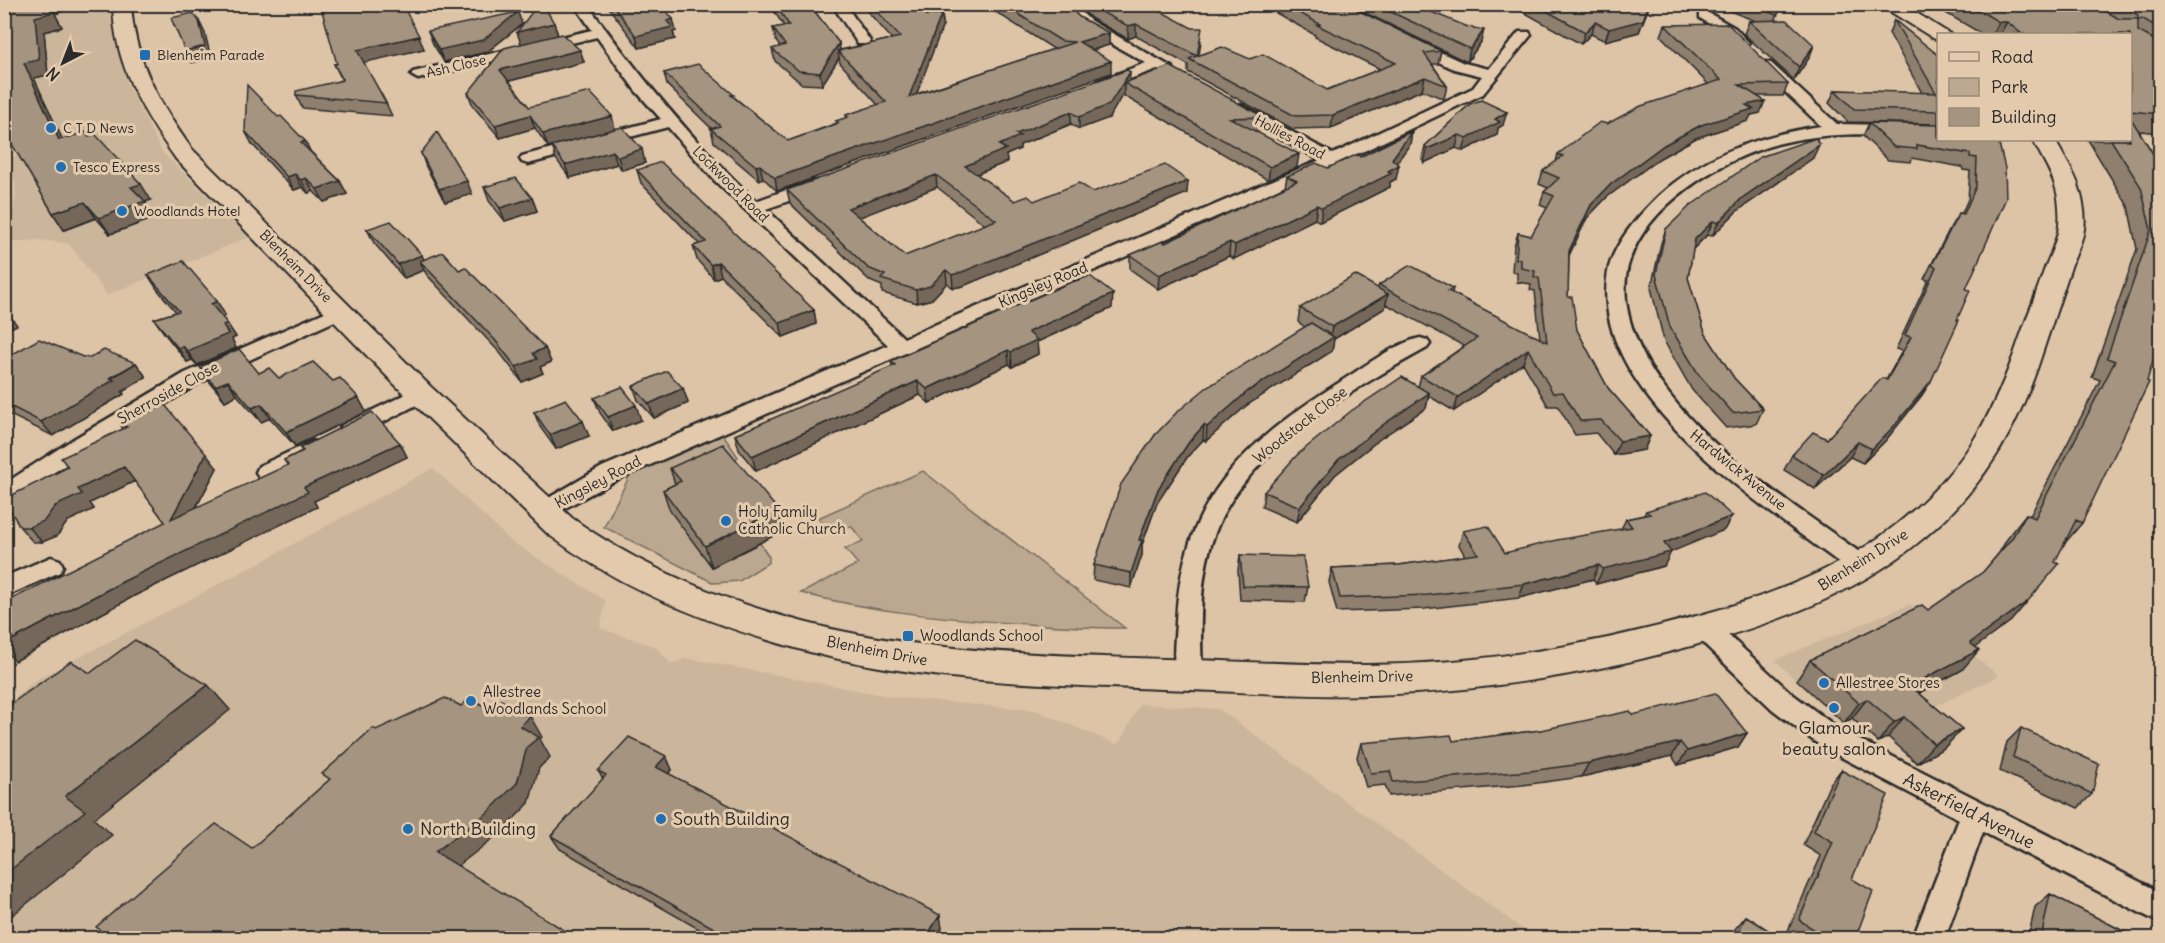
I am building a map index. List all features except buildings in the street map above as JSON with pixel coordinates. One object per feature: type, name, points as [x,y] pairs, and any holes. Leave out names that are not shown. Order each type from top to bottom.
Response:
[{"type":"street","name":"Blenheim Drive","points":[[122,4],[122,22],[133,65],[167,130],[201,173],[341,311],[421,394],[543,512],[579,540],[653,581],[720,610],[806,637],[919,660],[1106,672],[1369,680],[1470,674],[1565,662],[1639,647],[1705,629],[1810,592],[1860,566],[1907,534],[1955,490],[1999,428],[2024,366],[2072,228],[2068,188],[2042,141]]},
{"type":"street","name":"Lockwood Road","points":[[580,4],[669,122],[753,208],[902,346]]},
{"type":"street","points":[[838,4],[863,41]]},
{"type":"street","points":[[1063,4],[1086,24],[1178,75]]},
{"type":"street","points":[[1887,4],[1938,33]]},
{"type":"street","points":[[1702,21],[1720,24],[1730,31],[1833,129]]},
{"type":"street","name":"Ash Close","points":[[418,75],[600,32]]},
{"type":"street","name":"Kingsley Road","points":[[543,512],[610,473],[1333,160],[1478,91],[1524,35]]},
{"type":"street","points":[[1396,36],[1459,66],[1493,74]]},
{"type":"street","points":[[1083,90],[1158,64]]},
{"type":"street","name":"Hollies Road","points":[[1228,103],[1333,160]]},
{"type":"street","points":[[528,159],[669,122]]},
{"type":"street","name":"Hardwick Avenue","points":[[1860,566],[1733,470],[1677,418],[1653,388],[1633,354],[1622,323],[1616,288],[1621,259],[1640,225],[1692,178],[1738,152],[1786,137],[1833,129],[1937,131]]},
{"type":"street","points":[[753,208],[831,180]]},
{"type":"street","name":"Sherroside Close","points":[[4,495],[88,440],[192,378],[341,311]]},
{"type":"street","name":"Woodstock Close","points":[[1189,674],[1187,626],[1196,562],[1211,516],[1232,486],[1260,453],[1318,407],[1380,366],[1420,344]]},
{"type":"street","points":[[267,472],[421,394]]},
{"type":"street","points":[[4,588],[51,566]]},
{"type":"street","name":"Askerfield Avenue","points":[[1705,629],[1798,716],[1832,739],[1975,815],[2160,908]]},
{"type":"street","points":[[1929,939],[1975,815]]},
{"type":"shaded area","points":[[60,5],[111,5],[110,16],[127,83],[162,152],[250,237],[107,295],[69,244],[41,240],[5,242],[16,196],[15,182],[5,160],[38,145],[4,47]]},
{"type":"shaded area","name":"Allestree Woodlands School","points":[[433,468],[512,542],[606,601],[600,628],[656,647],[671,664],[686,658],[894,697],[1035,710],[1118,745],[1140,704],[1219,709],[1535,938],[5,938],[5,706],[36,680]]},
{"type":"shaded area","points":[[1910,604],[1999,676],[1860,742],[1775,660]]},
{"type":"green space","points":[[723,435],[738,457],[729,465],[712,567],[760,543],[769,557],[769,562],[739,581],[714,583],[604,527],[630,475]]},
{"type":"green space","points":[[923,471],[1125,628],[1068,627],[931,616],[853,605],[801,593],[858,564],[845,549],[863,541],[851,526],[833,535],[818,518]]},
{"type":"place","name":"Blenheim Parade","points":[[145,55]]},
{"type":"place","name":"C T D News","points":[[51,128]]},
{"type":"place","name":"Tesco Express","points":[[61,167]]},
{"type":"place","name":"Woodlands Hotel","points":[[122,211]]},
{"type":"place","name":"Holy Family Catholic Church","points":[[726,521]]},
{"type":"place","name":"Woodlands School","points":[[908,636]]},
{"type":"place","name":"Allestree Stores","points":[[1824,683]]},
{"type":"place","name":"Allestree Woodlands School","points":[[471,701]]},
{"type":"place","name":"Glamour beauty salon","points":[[1834,708]]},
{"type":"place","name":"South Building","points":[[661,819]]},
{"type":"place","name":"North Building","points":[[408,829]]}]
